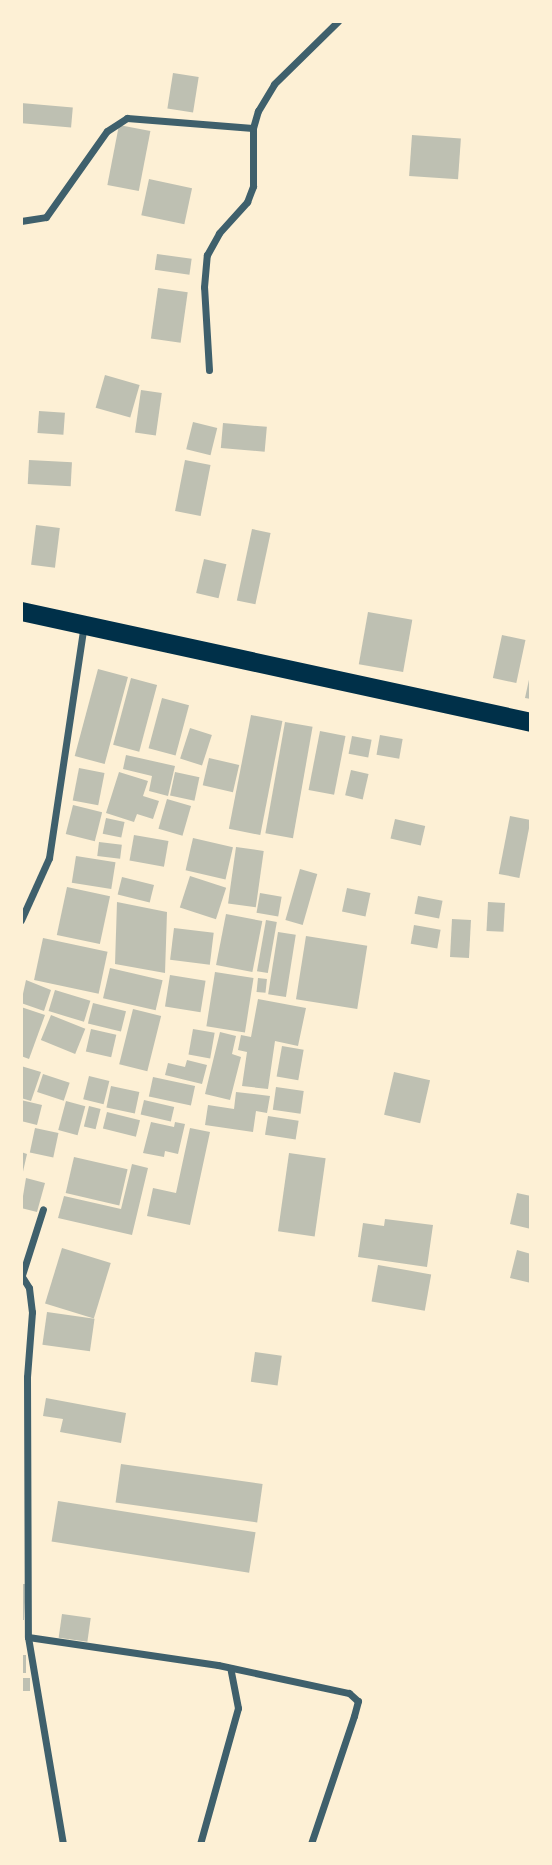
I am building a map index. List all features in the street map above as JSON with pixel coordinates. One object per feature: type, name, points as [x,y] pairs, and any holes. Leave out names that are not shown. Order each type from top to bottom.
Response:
[{"type":"highway","points":[[21,611],[531,722]]},
{"type":"street","points":[[209,370],[204,287],[207,255],[219,233],[247,202],[253,186],[253,128],[274,84],[338,21]]},
{"type":"street","points":[[21,220],[46,217],[118,122],[127,118],[253,128]]},
{"type":"street","points":[[21,920],[49,858],[84,624]]},
{"type":"street","points":[[43,1209],[21,1275],[29,1288],[32,1312],[27,1377],[28,1636],[64,1844]]},
{"type":"street","points":[[28,1636],[218,1665],[232,1671],[349,1693],[358,1701],[312,1844]]},
{"type":"street","points":[[200,1844],[238,1709],[232,1671]]},
{"type":"building","points":[[173,73],[199,77],[193,113],[167,109]]},
{"type":"building","points":[[21,103],[73,108],[71,127],[21,123]]},
{"type":"building","points":[[119,125],[150,131],[139,191],[107,185]]},
{"type":"building","points":[[412,135],[461,138],[458,179],[409,176]]},
{"type":"building","points":[[149,179],[192,188],[184,224],[141,215]]},
{"type":"building","points":[[157,254],[192,259],[189,275],[155,270]]},
{"type":"building","points":[[158,288],[188,292],[181,343],[151,339]]},
{"type":"building","points":[[105,375],[140,385],[130,418],[96,408]]},
{"type":"building","points":[[141,390],[162,393],[156,436],[135,433]]},
{"type":"building","points":[[39,411],[65,413],[63,435],[37,433]]},
{"type":"building","points":[[193,422],[217,428],[210,455],[186,449]]},
{"type":"building","points":[[223,423],[267,427],[265,452],[221,448]]},
{"type":"building","points":[[29,460],[72,462],[71,486],[28,484]]},
{"type":"building","points":[[185,460],[211,465],[201,516],[175,511]]},
{"type":"building","points":[[36,525],[60,528],[55,568],[31,565]]},
{"type":"building","points":[[252,529],[271,533],[255,604],[237,600]]},
{"type":"building","points":[[204,559],[226,564],[219,598],[196,593]]},
{"type":"building","points":[[368,612],[412,620],[403,672],[359,664]]},
{"type":"building","points":[[502,635],[525,640],[516,683],[493,678]]},
{"type":"building","points":[[98,669],[128,677],[105,764],[75,756]]},
{"type":"building","points":[[531,675],[531,699],[525,698]]},
{"type":"building","points":[[131,678],[157,685],[139,752],[113,745]]},
{"type":"building","points":[[162,698],[189,705],[176,755],[149,748]]},
{"type":"building","points":[[251,715],[282,721],[260,835],[229,829]]},
{"type":"building","points":[[285,722],[313,727],[293,838],[265,833]]},
{"type":"building","points":[[190,728],[212,735],[202,766],[180,758]]},
{"type":"building","points":[[320,731],[346,736],[334,795],[309,790]]},
{"type":"building","points":[[380,735],[403,739],[399,759],[377,755]]},
{"type":"building","points":[[352,736],[372,740],[368,757],[349,754]]},
{"type":"building","points":[[126,755],[175,766],[168,796],[149,791],[152,776],[123,769]]},
{"type":"building","points":[[209,758],[239,765],[233,792],[203,785]]},
{"type":"building","points":[[79,768],[105,773],[98,805],[73,800]]},
{"type":"building","points":[[351,770],[369,774],[363,799],[345,795]]},
{"type":"building","points":[[119,772],[148,781],[143,796],[159,801],[153,819],[137,814],[134,822],[106,813]]},
{"type":"building","points":[[175,772],[199,777],[194,801],[170,795]]},
{"type":"building","points":[[167,799],[191,806],[182,836],[158,829]]},
{"type":"building","points":[[73,805],[102,812],[95,841],[66,834]]},
{"type":"building","points":[[510,816],[531,820],[519,878],[499,874]]},
{"type":"building","points":[[106,818],[125,822],[121,838],[103,834]]},
{"type":"building","points":[[395,819],[425,826],[421,845],[391,838]]},
{"type":"building","points":[[134,835],[168,841],[164,867],[129,861]]},
{"type":"building","points":[[193,838],[233,847],[226,879],[186,870]]},
{"type":"building","points":[[99,842],[122,845],[120,859],[97,856]]},
{"type":"building","points":[[236,847],[264,851],[256,907],[228,903]]},
{"type":"building","points":[[76,856],[116,862],[111,889],[72,883]]},
{"type":"building","points":[[300,869],[317,874],[303,925],[285,920]]},
{"type":"building","points":[[190,876],[226,888],[216,919],[180,907]]},
{"type":"building","points":[[122,877],[154,885],[150,902],[118,894]]},
{"type":"building","points":[[67,887],[110,896],[100,944],[57,935]]},
{"type":"building","points":[[347,888],[370,893],[365,916],[342,911]]},
{"type":"building","points":[[260,893],[282,897],[278,917],[257,913]]},
{"type":"building","points":[[418,896],[443,901],[439,918],[415,914]]},
{"type":"building","points":[[117,902],[167,912],[165,973],[115,964]]},
{"type":"building","points":[[488,902],[505,903],[503,932],[486,931]]},
{"type":"building","points":[[226,914],[262,921],[252,972],[216,965]]},
{"type":"building","points":[[452,919],[471,920],[469,958],[450,957]]},
{"type":"building","points":[[266,920],[277,922],[268,973],[257,971]]},
{"type":"building","points":[[414,925],[441,930],[437,948],[411,944]]},
{"type":"building","points":[[174,928],[214,933],[210,965],[170,960]]},
{"type":"building","points":[[278,932],[296,935],[286,997],[268,994]]},
{"type":"building","points":[[306,936],[367,946],[357,1009],[296,999]]},
{"type":"building","points":[[43,938],[108,952],[99,994],[34,980]]},
{"type":"building","points":[[110,968],[163,980],[156,1010],[103,998]]},
{"type":"building","points":[[215,972],[254,978],[245,1032],[206,1026]]},
{"type":"building","points":[[170,975],[206,981],[201,1012],[165,1007]]},
{"type":"building","points":[[258,978],[267,979],[265,993],[257,992]]},
{"type":"building","points":[[26,980],[51,990],[44,1011],[21,1003]]},
{"type":"building","points":[[55,990],[90,1001],[84,1022],[49,1011]]},
{"type":"building","points":[[258,999],[306,1008],[298,1046],[275,1041],[268,1089],[242,1086],[247,1052],[238,1050],[241,1035],[251,1037]]},
{"type":"building","points":[[93,1003],[126,1011],[121,1032],[88,1023]]},
{"type":"building","points":[[21,1007],[45,1015],[29,1059],[21,1056]]},
{"type":"building","points":[[133,1009],[161,1016],[147,1071],[119,1064]]},
{"type":"building","points":[[51,1015],[85,1029],[75,1054],[41,1040]]},
{"type":"building","points":[[91,1029],[116,1035],[111,1057],[86,1051]]},
{"type":"building","points":[[193,1029],[215,1033],[210,1058],[188,1055]]},
{"type":"building","points":[[220,1032],[236,1036],[232,1054],[241,1057],[230,1100],[205,1094]]},
{"type":"building","points":[[282,1046],[304,1050],[298,1080],[277,1077]]},
{"type":"building","points":[[187,1060],[207,1065],[202,1084],[165,1075],[168,1063],[185,1067]]},
{"type":"building","points":[[21,1066],[41,1072],[31,1101],[21,1098]]},
{"type":"building","points":[[394,1072],[430,1080],[420,1123],[384,1115]]},
{"type":"building","points":[[43,1074],[70,1083],[64,1101],[37,1092]]},
{"type":"building","points":[[89,1076],[109,1081],[104,1104],[83,1099]]},
{"type":"building","points":[[153,1077],[195,1086],[191,1106],[149,1097]]},
{"type":"building","points":[[111,1086],[139,1092],[135,1114],[106,1108]]},
{"type":"building","points":[[276,1087],[304,1091],[301,1114],[273,1110]]},
{"type":"building","points":[[236,1092],[270,1096],[267,1113],[256,1111],[253,1132],[205,1125],[208,1105],[234,1109]]},
{"type":"building","points":[[21,1100],[42,1105],[37,1125],[21,1121]]},
{"type":"building","points":[[144,1100],[174,1107],[171,1122],[141,1115]]},
{"type":"building","points":[[66,1101],[85,1106],[78,1135],[58,1130]]},
{"type":"building","points":[[89,1106],[101,1109],[96,1129],[84,1126]]},
{"type":"building","points":[[107,1112],[140,1120],[136,1137],[103,1128]]},
{"type":"building","points":[[268,1116],[299,1121],[296,1140],[265,1135]]},
{"type":"building","points":[[151,1122],[174,1127],[175,1122],[185,1124],[178,1154],[165,1151],[164,1157],[143,1153]]},
{"type":"building","points":[[35,1128],[58,1133],[53,1157],[30,1152]]},
{"type":"building","points":[[190,1128],[210,1132],[190,1225],[147,1216],[153,1188],[176,1193]]},
{"type":"building","points":[[21,1152],[27,1154],[22,1176],[21,1176]]},
{"type":"building","points":[[289,1153],[326,1158],[315,1236],[278,1231]]},
{"type":"building","points":[[74,1157],[128,1169],[119,1205],[66,1193]]},
{"type":"building","points":[[132,1164],[148,1168],[132,1235],[58,1218],[64,1196],[121,1209]]},
{"type":"building","points":[[26,1178],[45,1183],[37,1212],[21,1208]]},
{"type":"building","points":[[517,1193],[531,1196],[531,1229],[510,1224]]},
{"type":"building","points":[[385,1219],[433,1225],[427,1267],[358,1257],[363,1223],[384,1226]]},
{"type":"building","points":[[62,1248],[111,1263],[94,1318],[45,1303]]},
{"type":"building","points":[[517,1250],[531,1254],[531,1283],[510,1278]]},
{"type":"building","points":[[378,1265],[431,1274],[425,1311],[372,1301]]},
{"type":"building","points":[[47,1312],[95,1319],[90,1351],[42,1345]]},
{"type":"building","points":[[255,1352],[282,1356],[278,1385],[251,1382]]},
{"type":"building","points":[[46,1398],[126,1413],[121,1443],[60,1432],[63,1419],[43,1416]]},
{"type":"building","points":[[121,1464],[263,1484],[257,1523],[116,1503]]},
{"type":"building","points":[[58,1501],[256,1532],[249,1573],[52,1541]]},
{"type":"building","points":[[21,1584],[26,1584],[24,1620],[21,1620]]},
{"type":"building","points":[[62,1614],[91,1618],[87,1642],[59,1638]]},
{"type":"building","points":[[21,1655],[26,1655],[26,1673],[21,1673]]},
{"type":"building","points":[[21,1678],[30,1678],[30,1691],[21,1691]]}]
